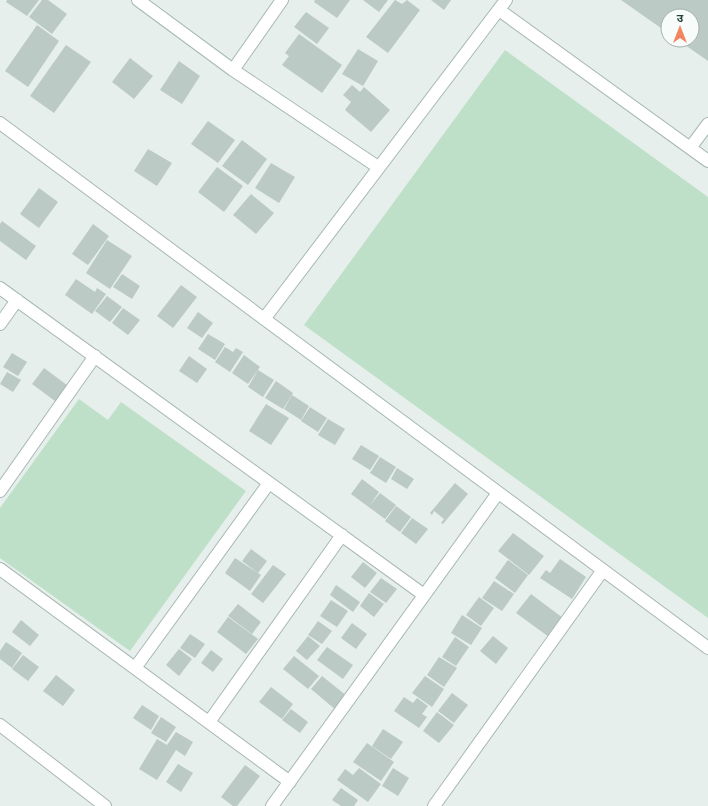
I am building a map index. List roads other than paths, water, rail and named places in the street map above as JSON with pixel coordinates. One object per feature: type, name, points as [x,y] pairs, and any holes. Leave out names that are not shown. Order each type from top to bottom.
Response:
[{"type":"street","points":[[138,0],[233,70],[378,167]]},
{"type":"street","points":[[233,70],[282,0]]},
{"type":"street","points":[[264,319],[502,5],[708,161]]},
{"type":"street","points":[[690,148],[708,124]]},
{"type":"street","points":[[1,126],[708,648]]},
{"type":"street","points":[[0,288],[424,596]]},
{"type":"street","points":[[0,324],[17,300]]},
{"type":"street","points":[[0,491],[95,356]]},
{"type":"street","points":[[136,668],[269,482]]},
{"type":"street","points":[[272,806],[498,493]]},
{"type":"street","points":[[209,722],[342,535]]},
{"type":"street","points":[[0,569],[290,782]]},
{"type":"street","points":[[434,806],[603,570]]},
{"type":"street","points":[[0,725],[105,806]]}]
